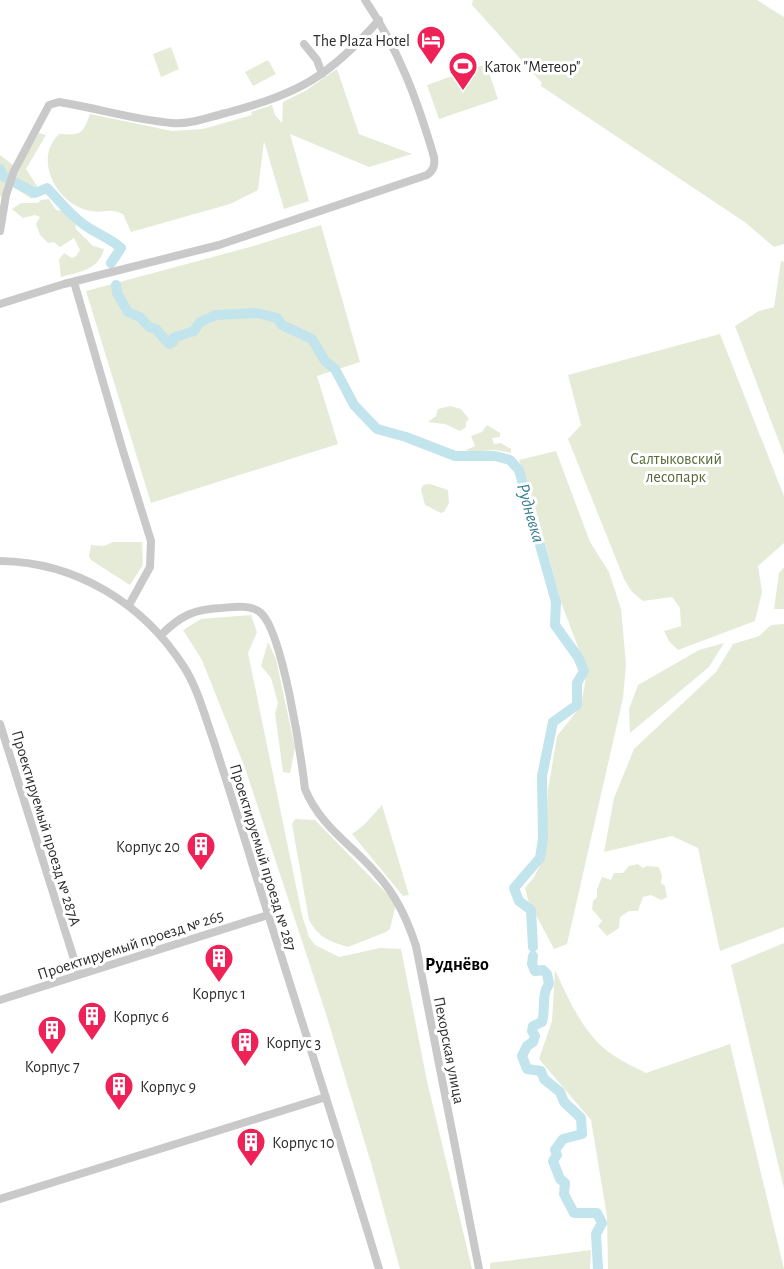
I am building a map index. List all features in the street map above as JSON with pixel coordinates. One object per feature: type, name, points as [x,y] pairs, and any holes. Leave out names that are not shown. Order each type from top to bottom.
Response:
[{"type":"street","points":[[0,304],[74,282],[219,245],[432,172],[435,164],[403,64],[379,20],[365,0]]},
{"type":"street","points":[[0,231],[8,188],[14,171],[45,110],[54,102],[175,124],[191,121],[279,98],[309,83],[348,54],[379,20]]},
{"type":"street","points":[[304,44],[317,60],[322,74]]},
{"type":"street","points":[[74,282],[122,450],[151,541],[150,567],[129,605]]},
{"type":"street","name":"Проектируемый проезд № 287","points":[[0,561],[32,563],[62,570],[108,591],[129,605],[161,635],[185,668],[199,698],[380,1269]]},
{"type":"street","name":"Пехорская улица","points":[[161,635],[186,615],[202,609],[239,607],[262,613],[281,656],[305,789],[312,807],[376,872],[394,895],[408,921],[416,946],[479,1269]]},
{"type":"street","name":"Проектируемый проезд № 287А","points":[[0,724],[80,975]]},
{"type":"street","name":"Проектируемый проезд № 265","points":[[0,1000],[268,915]]},
{"type":"street","points":[[0,1199],[326,1096]]},
{"type":"green space","points":[[473,0],[757,0],[784,17],[784,244],[774,247],[746,223],[541,86],[542,83],[472,5]]},
{"type":"green space","points":[[171,47],[179,69],[161,77],[153,54]]},
{"type":"green space","points":[[268,60],[276,74],[253,86],[245,72]]},
{"type":"green space","name":"Каток \"Метеор\"","points":[[486,64],[498,99],[439,119],[427,85]]},
{"type":"green space","points":[[337,69],[359,134],[412,154],[369,167],[290,134],[309,201],[284,209],[264,141],[258,190],[230,204],[131,232],[123,214],[114,211],[95,212],[79,207],[68,201],[52,180],[48,156],[51,145],[59,134],[76,134],[83,130],[90,114],[172,131],[203,129],[252,115],[251,112],[272,105],[275,115],[282,123],[283,102],[305,91]]},
{"type":"green space","points":[[39,133],[46,135],[26,169],[37,186],[32,199],[13,187],[20,166]]},
{"type":"green space","points":[[0,155],[13,165],[2,197],[0,196]]},
{"type":"green space","points":[[49,199],[56,210],[64,211],[75,223],[76,229],[93,246],[104,249],[98,262],[93,266],[61,277],[59,260],[64,253],[72,258],[80,250],[74,238],[60,247],[54,242],[48,243],[40,235],[36,224],[40,217],[35,215],[23,218],[12,209],[21,203],[38,203]]},
{"type":"green space","points":[[321,225],[360,362],[317,376],[338,444],[151,503],[86,291],[250,247]]},
{"type":"green space","points":[[781,261],[784,262],[784,455],[735,326],[759,311],[774,307]]},
{"type":"green space","name":"Салтыковский лесопарк","points":[[720,334],[784,496],[784,543],[758,566],[762,592],[755,621],[678,650],[669,641],[664,631],[681,626],[680,608],[672,597],[643,601],[632,592],[624,579],[568,439],[581,425],[568,375]]},
{"type":"green space","points":[[450,406],[461,409],[469,419],[466,427],[460,431],[445,424],[428,422],[436,416],[438,409]]},
{"type":"green space","points":[[487,425],[500,433],[500,437],[492,438],[494,444],[501,443],[511,449],[511,453],[495,450],[472,452],[466,450],[475,446],[471,436],[482,432]]},
{"type":"green space","points":[[556,451],[590,542],[609,572],[621,609],[626,664],[623,698],[567,944],[554,949],[528,900],[525,888],[534,877],[545,856],[548,790],[557,736],[581,706],[587,671],[561,602],[530,488],[519,460]]},
{"type":"green space","points":[[430,484],[448,490],[449,503],[444,512],[441,513],[425,505],[421,490],[423,485]]},
{"type":"green space","points":[[113,542],[142,542],[143,565],[130,585],[91,560],[89,556],[91,545],[104,546]]},
{"type":"green space","points":[[784,567],[784,609],[774,609],[779,573]]},
{"type":"green space","points":[[251,615],[257,632],[248,653],[302,915],[309,937],[315,945],[339,957],[380,948],[401,949],[427,1081],[472,1269],[400,1269],[326,1014],[245,768],[202,660],[183,630],[201,619]]},
{"type":"green space","points":[[784,624],[784,927],[720,951],[698,848],[672,836],[604,852],[614,798],[634,749],[716,672],[733,644],[759,636],[771,625]]},
{"type":"green space","points":[[268,642],[276,659],[295,748],[290,773],[283,772],[275,713],[278,703],[271,678],[261,666]]},
{"type":"green space","points":[[724,643],[709,667],[630,733],[629,709],[638,685],[699,650]]},
{"type":"green space","points":[[382,805],[409,895],[403,896],[352,834],[364,825]]},
{"type":"green space","points":[[295,819],[315,820],[393,900],[396,904],[390,929],[348,947],[330,941],[316,931],[309,920],[292,824]]},
{"type":"green space","points":[[638,864],[643,868],[659,867],[662,876],[661,883],[665,886],[667,897],[661,900],[651,895],[643,897],[638,911],[629,911],[620,917],[619,928],[607,936],[598,926],[602,921],[592,909],[602,877],[611,880],[614,873],[623,873],[629,866]]},
{"type":"green space","points":[[784,943],[784,1189],[731,965]]},
{"type":"green space","points":[[555,970],[578,1017],[594,1038],[613,1055],[646,1073],[730,1044],[784,1269],[608,1269],[607,1216],[591,1120],[539,1059],[552,1021]]},
{"type":"green space","points":[[591,1250],[590,1269],[490,1269],[490,1263]]},
{"type":"waterway","name":"Рудневка","points":[[0,169],[3,176],[35,193],[47,188],[77,219],[121,248],[111,263]]},
{"type":"waterway","name":"Рудневка","points":[[116,285],[117,293],[128,312],[140,317],[149,327],[156,329],[169,344],[173,342],[173,338],[194,331],[200,322],[216,315],[257,313],[277,318],[282,325],[312,339],[325,361],[335,369],[354,405],[377,429],[406,437],[455,456],[495,456],[510,460],[519,470],[556,602],[555,625],[578,657],[584,671],[577,683],[577,705],[553,722],[542,776],[543,839],[540,858],[514,888],[519,901],[531,910],[533,947]]},
{"type":"waterway","name":"Рудневка","points":[[533,956],[532,964],[535,971],[543,970],[547,974],[549,984],[545,993],[542,1022],[533,1026],[532,1031],[535,1036],[533,1042],[527,1046],[522,1056],[527,1069],[541,1071],[544,1079],[560,1092],[564,1102],[581,1118],[582,1134],[563,1139],[555,1150],[557,1155],[553,1161],[560,1179],[565,1183],[564,1194],[574,1213],[597,1213],[602,1223],[596,1234],[598,1269]]},
{"type":"place","name":"The Plaza Hotel","points":[[431,66]]},
{"type":"place","name":"Каток \"Метеор\"","points":[[463,92]]},
{"type":"place","name":"Корпус 20","points":[[201,872]]},
{"type":"place","name":"Корпус 1","points":[[219,984]]},
{"type":"place","name":"Корпус 6","points":[[92,1042]]},
{"type":"place","name":"Корпус 7","points":[[52,1056]]},
{"type":"place","name":"Корпус 3","points":[[245,1068]]},
{"type":"place","name":"Корпус 9","points":[[119,1112]]},
{"type":"place","name":"Корпус 10","points":[[251,1168]]},
{"type":"district","name":"Руднёво","points":[[457,964]]}]
